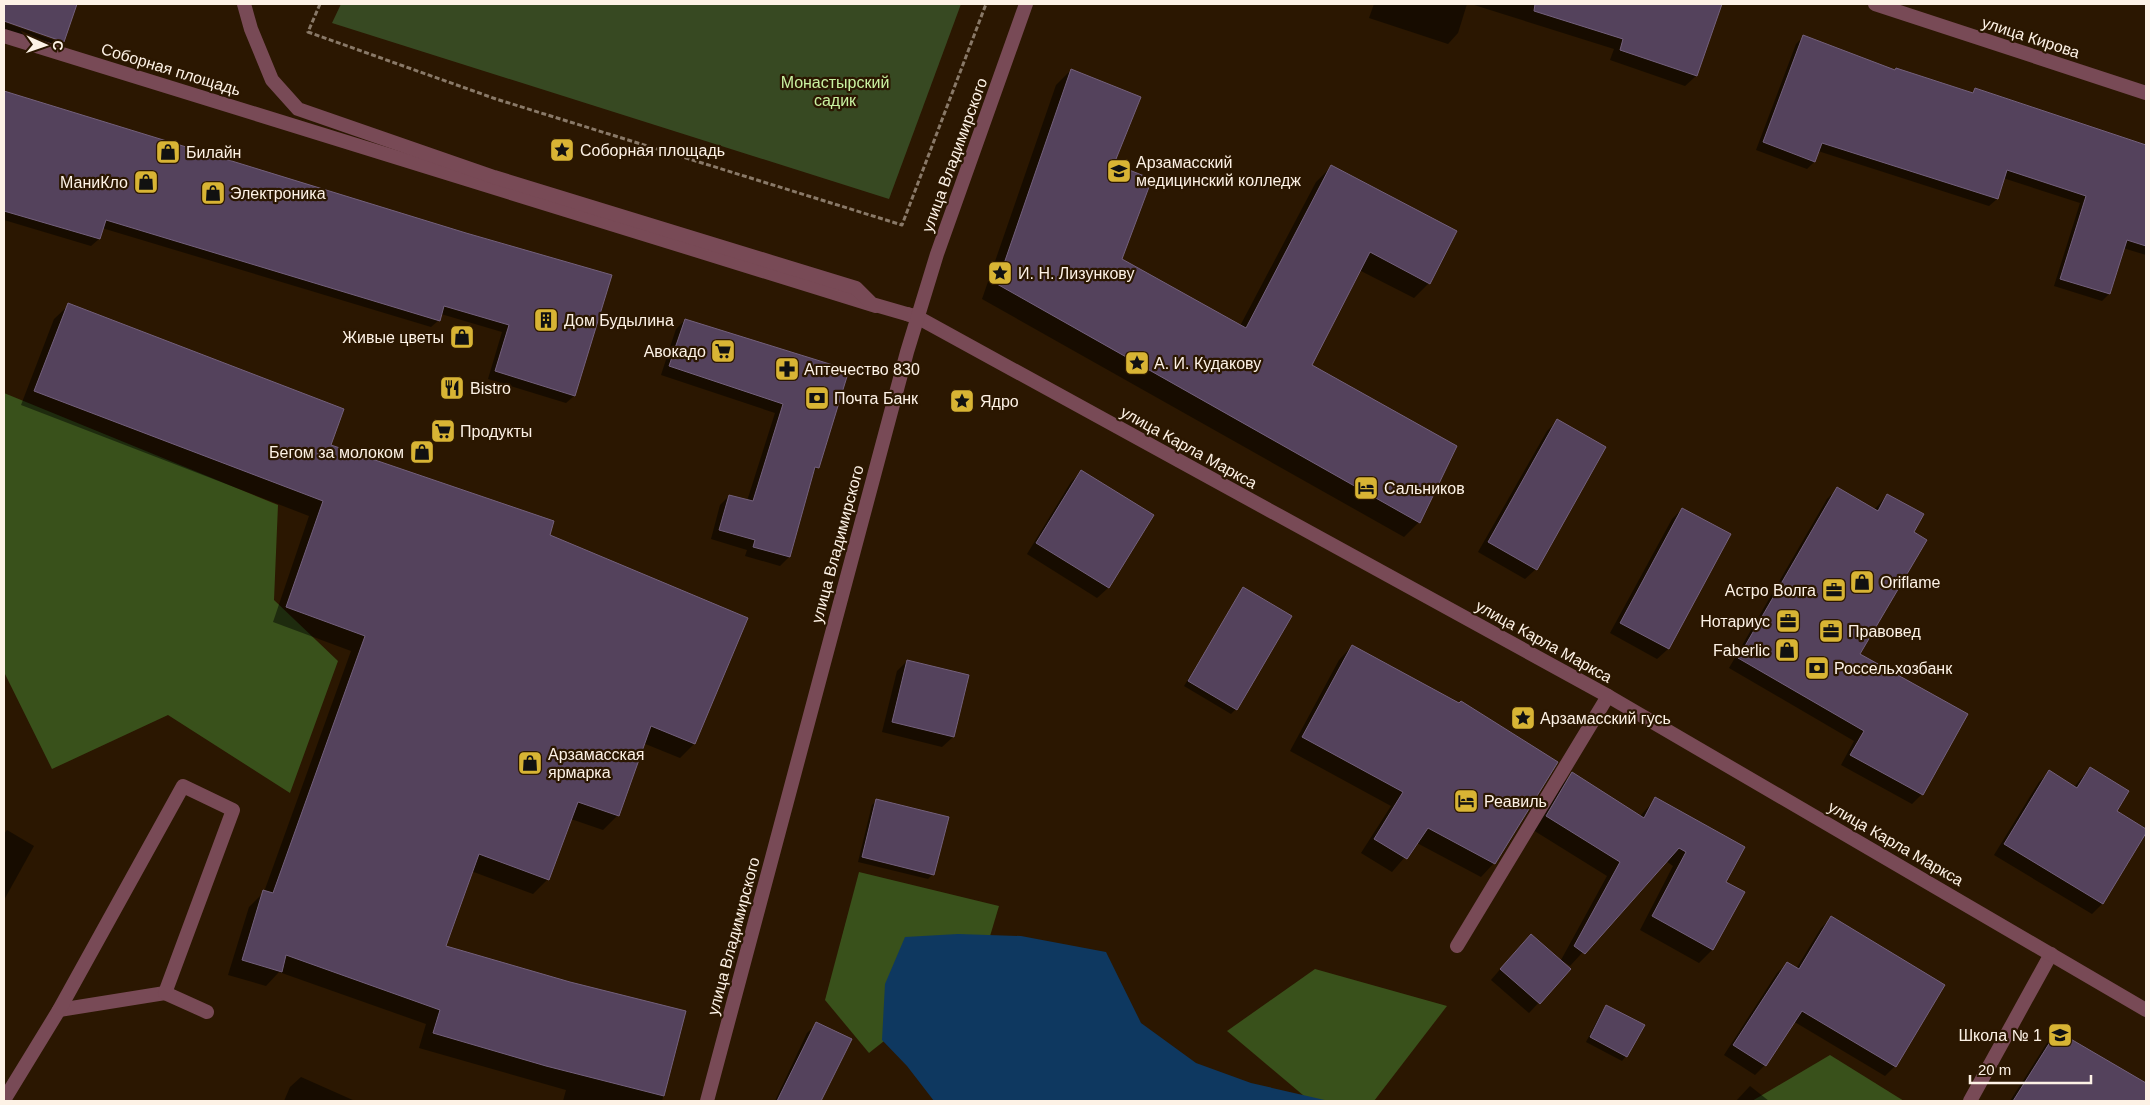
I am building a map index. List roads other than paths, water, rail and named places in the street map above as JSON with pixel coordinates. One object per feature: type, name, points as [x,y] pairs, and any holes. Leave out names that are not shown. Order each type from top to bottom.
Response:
[{"type":"street","name":"Соборная площадь","points":[[244,4],[251,29],[272,80],[298,108],[494,177],[856,288],[872,304]]},
{"type":"street","name":"улица Владимирского","points":[[706,1101],[917,317],[937,254],[1026,4]]},
{"type":"street","name":"улица Кирова","points":[[1875,4],[2146,93]]},
{"type":"street","name":"Соборная площадь","points":[[4,36],[917,317]]},
{"type":"street","name":"улица Карла Маркса","points":[[917,317],[1608,696],[2146,1010]]},
{"type":"street","points":[[1457,946],[1608,696]]},
{"type":"street","points":[[4,1100],[59,1010],[183,786],[233,810],[165,993]]},
{"type":"street","points":[[1970,1101],[2051,954]]},
{"type":"street","points":[[59,1010],[165,993],[208,1012]]},
{"type":"water","points":[[958,934],[1021,936],[1106,952],[1141,1023],[1196,1063],[1251,1083],[1329,1101],[934,1101],[907,1066],[882,1040],[885,984],[905,937]]},
{"type":"place","name":"Соборная площадь","points":[[562,150]]},
{"type":"place","name":"Билайн","points":[[168,152]]},
{"type":"place","name":"Арзамасский медицинский колледж","points":[[1119,171]]},
{"type":"place","name":"МаниКло","points":[[146,182]]},
{"type":"place","name":"Электроника","points":[[213,193]]},
{"type":"place","name":"И. Н. Лизункову","points":[[1000,273]]},
{"type":"place","name":"Дом Будылина","points":[[546,320]]},
{"type":"place","name":"Живые цветы","points":[[462,337]]},
{"type":"place","name":"Авокадо","points":[[723,351]]},
{"type":"place","name":"А. И. Кудакову","points":[[1137,363]]},
{"type":"place","name":"Аптечество 830","points":[[787,369]]},
{"type":"place","name":"Bistro","points":[[452,388]]},
{"type":"place","name":"Почта Банк","points":[[817,398]]},
{"type":"place","name":"Ядро","points":[[962,401]]},
{"type":"place","name":"Продукты","points":[[443,431]]},
{"type":"place","name":"Бегом за молоком","points":[[422,452]]},
{"type":"place","name":"Сальников","points":[[1366,488]]},
{"type":"place","name":"Oriflame","points":[[1862,582]]},
{"type":"place","name":"Астро Волга","points":[[1834,590]]},
{"type":"place","name":"Нотариус","points":[[1788,621]]},
{"type":"place","name":"Правовед","points":[[1831,631]]},
{"type":"place","name":"Faberlic","points":[[1787,650]]},
{"type":"place","name":"Россельхозбанк","points":[[1817,668]]},
{"type":"place","name":"Арзамасский гусь","points":[[1523,718]]},
{"type":"place","name":"Арзамасская ярмарка","points":[[530,763]]},
{"type":"place","name":"Реавиль","points":[[1466,801]]},
{"type":"place","name":"Школа № 1","points":[[2060,1035]]},
{"type":"park label","name":"Монастырский садик","points":[[835,91]]}]
